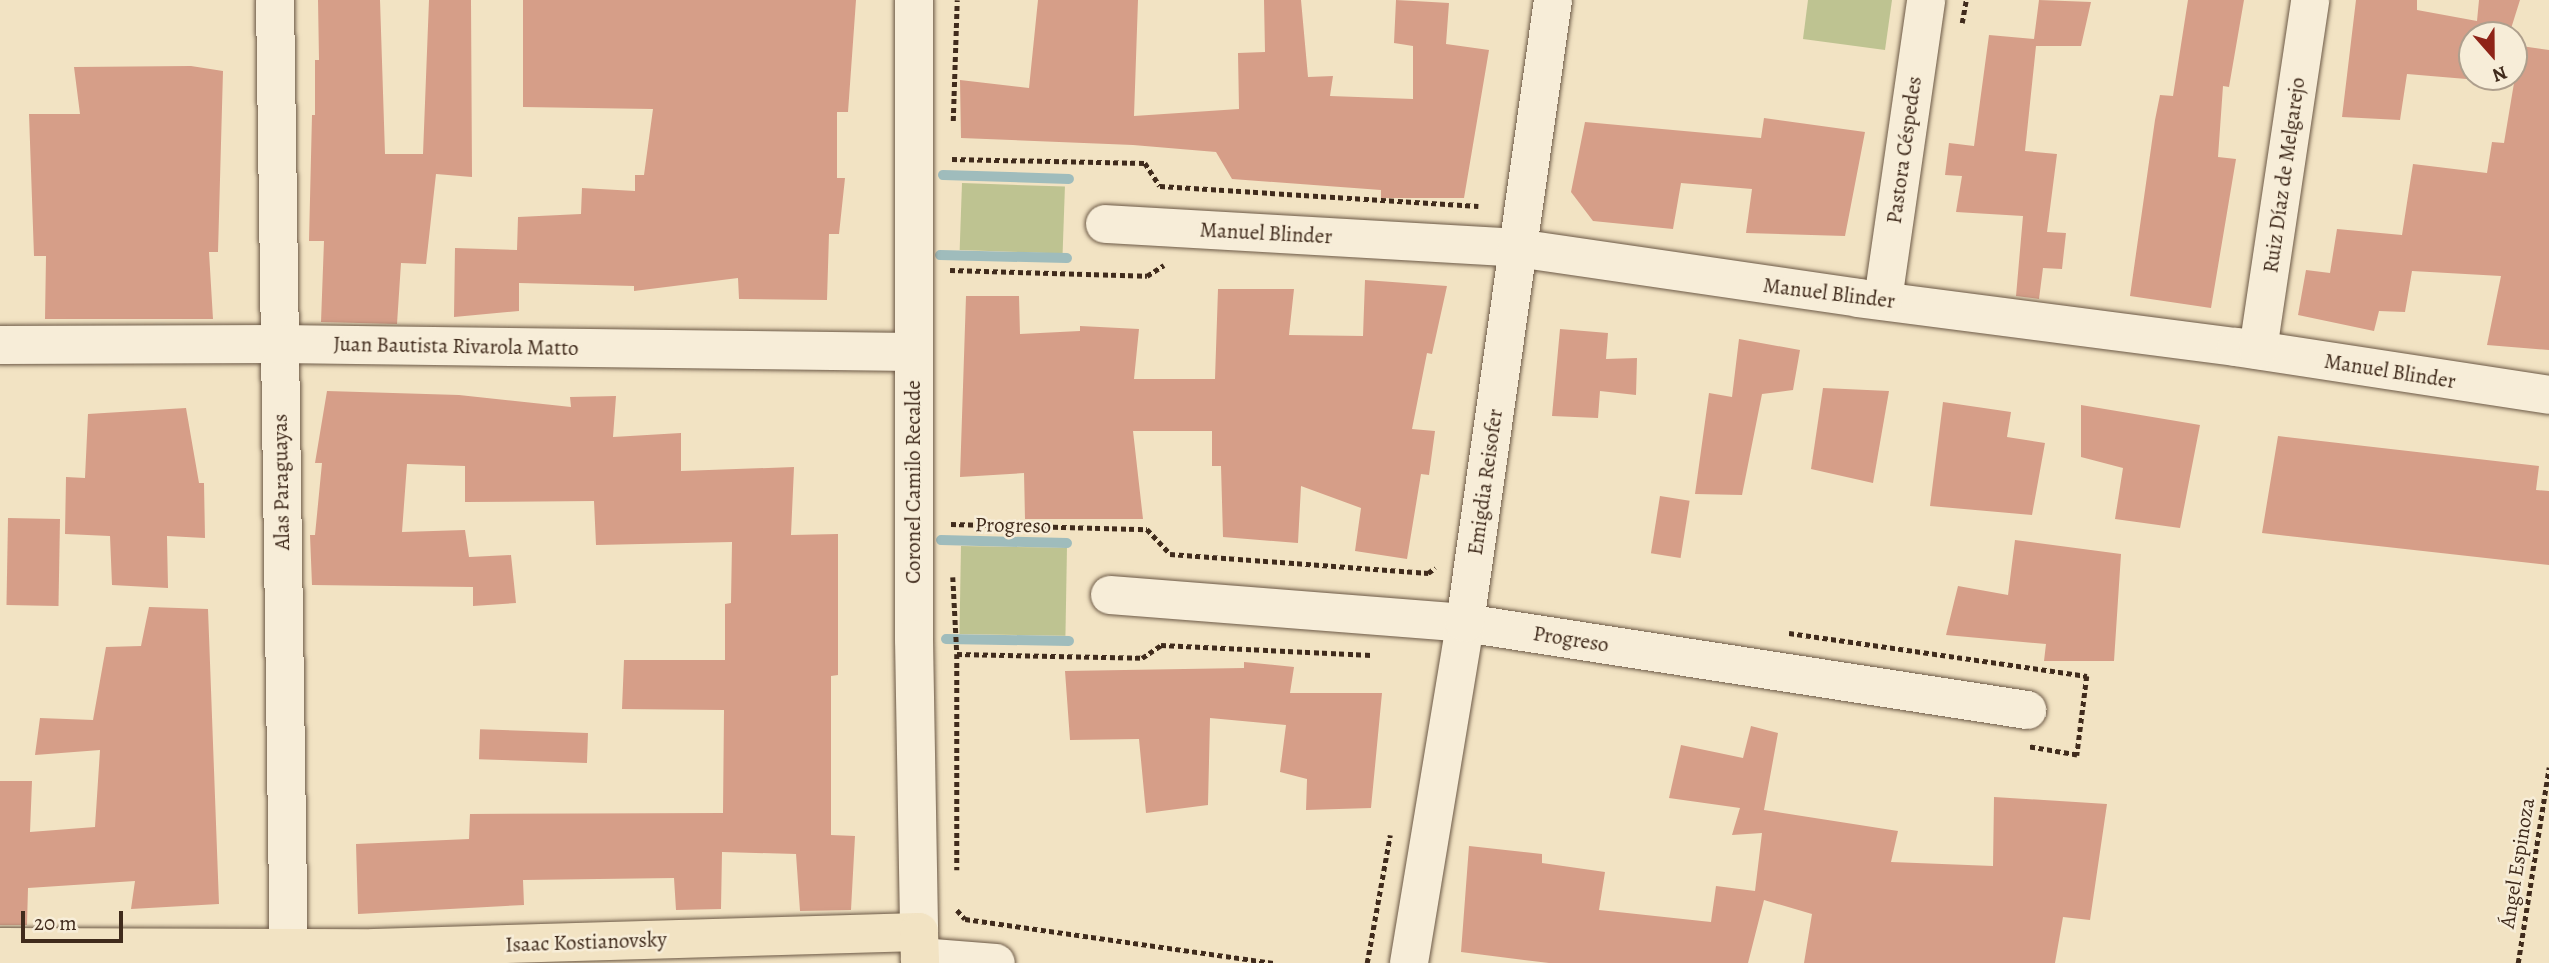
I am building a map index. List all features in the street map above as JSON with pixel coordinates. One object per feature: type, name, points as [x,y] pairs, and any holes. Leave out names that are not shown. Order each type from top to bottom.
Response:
[{"type":"main road","name":"Isaac Kostianovsky","points":[[0,947],[290,955],[374,948],[920,951]]},
{"type":"street","name":"Alas Paraguayas","points":[[275,0],[278,344],[290,955]]},
{"type":"street","name":"Coronel Camilo Recalde","points":[[914,0],[913,352],[920,951]]},
{"type":"street","name":"Emigdia Reisofer","points":[[1409,963],[1465,623],[1553,0]]},
{"type":"street","name":"Pastora Céspedes","points":[[1883,300],[1926,0]]},
{"type":"street","name":"Ruiz Díaz de Melgarejo","points":[[2258,350],[2310,0]]},
{"type":"street","name":"Manuel Blinder","points":[[1105,224],[1517,248],[2258,350],[2549,395]]},
{"type":"street","name":"Juan Bautista Rivarola Matto","points":[[0,345],[278,344],[913,352]]},
{"type":"street","name":"Progreso","points":[[1111,595],[1465,623],[2028,710]]},
{"type":"street","points":[[920,951],[996,963]]},
{"type":"path","points":[[953,132],[957,0]]},
{"type":"path","name":"Manuel Blinder","points":[[953,146],[952,159],[1145,163],[1160,186],[1478,206]]},
{"type":"path","points":[[949,270],[1147,276]]},
{"type":"path","name":"Progreso","points":[[951,524],[1147,529],[1170,554],[1429,573]]},
{"type":"path","points":[[1427,583],[1429,573],[1438,565]]},
{"type":"path","name":"Coronel Camilo Recalde","points":[[953,571],[957,654],[957,884]]},
{"type":"path","points":[[1787,633],[2087,676]]},
{"type":"path","points":[[957,654],[1142,659],[1161,645],[1374,655]]},
{"type":"path","name":"Ángel Espinoza","points":[[2518,963],[2549,768]]},
{"type":"path","points":[[957,898],[957,912],[965,919],[1274,963]]},
{"type":"green space","points":[[1808,0],[1892,0],[1885,50],[1803,39]]},
{"type":"green space","points":[[962,183],[1065,187],[1063,254],[960,250]]},
{"type":"green space","points":[[961,546],[1067,548],[1065,636],[959,634]]},
{"type":"building","points":[[318,0],[380,0],[385,154],[423,154],[429,0],[471,0],[472,177],[436,174],[426,264],[401,263],[397,324],[321,322],[324,241],[309,241],[315,60],[319,60]]},
{"type":"building","points":[[523,0],[856,0],[848,112],[837,112],[837,178],[845,178],[839,234],[829,234],[827,300],[739,299],[738,278],[634,291],[634,286],[519,283],[519,311],[454,317],[455,248],[517,250],[518,217],[581,214],[582,188],[635,191],[635,175],[644,175],[653,109],[523,107]]},
{"type":"building","points":[[1038,0],[1138,0],[1134,116],[1239,109],[1238,53],[1265,52],[1264,0],[1301,0],[1308,77],[1333,76],[1330,96],[1413,99],[1413,46],[1394,43],[1396,0],[1449,3],[1446,44],[1489,50],[1464,198],[1381,198],[1381,190],[1232,179],[1216,152],[1133,145],[961,138],[960,80],[1029,88]]},
{"type":"building","points":[[2039,0],[2091,2],[2081,46],[2036,46],[2025,151],[2057,154],[2047,232],[2066,233],[2062,269],[2043,268],[2039,299],[2016,296],[2023,216],[1956,212],[1962,176],[1945,175],[1949,143],[1974,146],[1989,35],[2034,39]]},
{"type":"building","points":[[2188,0],[2244,0],[2229,87],[2223,86],[2218,157],[2236,159],[2211,308],[2130,296],[2155,120],[2160,95],[2173,96]]},
{"type":"building","points":[[2356,0],[2417,0],[2417,10],[2477,21],[2458,21],[2458,78],[2407,74],[2400,120],[2342,117]]},
{"type":"building","points":[[2479,0],[2520,0],[2513,21],[2477,21]]},
{"type":"building","points":[[2528,47],[2549,50],[2549,350],[2487,345],[2501,276],[2412,271],[2405,312],[2379,311],[2374,331],[2298,315],[2306,270],[2330,273],[2337,229],[2402,235],[2413,164],[2487,173],[2492,142],[2504,143],[2513,91],[2528,91]]},
{"type":"building","points":[[191,66],[223,71],[218,252],[209,252],[213,319],[45,319],[46,256],[34,256],[29,114],[80,114],[74,67]]},
{"type":"building","points":[[1764,118],[1865,132],[1845,236],[1746,233],[1752,189],[1681,183],[1673,229],[1593,221],[1571,192],[1585,122],[1761,138]]},
{"type":"building","points":[[1365,280],[1447,286],[1432,354],[1427,353],[1412,429],[1435,431],[1429,475],[1421,474],[1407,559],[1355,551],[1361,508],[1301,486],[1298,543],[1223,537],[1221,466],[1212,466],[1212,431],[1133,431],[1143,519],[1025,519],[1024,473],[960,477],[966,296],[1019,296],[1020,334],[1080,331],[1080,326],[1139,329],[1134,379],[1215,379],[1218,289],[1294,289],[1289,335],[1363,336]]},
{"type":"building","points":[[1560,329],[1608,333],[1606,359],[1637,358],[1636,395],[1600,391],[1598,418],[1552,416]]},
{"type":"building","points":[[1739,339],[1800,350],[1793,390],[1762,394],[1742,495],[1695,494],[1709,393],[1732,397]]},
{"type":"building","points":[[1823,388],[1889,391],[1873,483],[1811,469]]},
{"type":"building","points":[[327,391],[459,395],[571,407],[570,397],[616,396],[613,437],[681,433],[681,471],[794,467],[791,535],[838,534],[838,675],[831,676],[831,835],[855,836],[851,910],[800,911],[796,854],[722,852],[721,909],[676,910],[674,878],[523,880],[524,905],[358,914],[356,844],[469,839],[470,814],[723,813],[724,710],[622,709],[624,660],[725,660],[725,604],[731,603],[732,542],[596,545],[594,501],[465,502],[465,466],[407,464],[402,532],[465,530],[469,557],[511,555],[516,603],[473,606],[473,587],[312,585],[310,535],[315,535],[322,463],[315,463]]},
{"type":"building","points":[[1943,402],[2011,412],[2007,437],[2045,443],[2032,515],[1930,506]]},
{"type":"building","points":[[2081,405],[2200,425],[2180,528],[2115,519],[2123,468],[2081,457]]},
{"type":"building","points":[[186,408],[199,483],[204,483],[205,538],[167,536],[168,588],[112,585],[110,536],[65,534],[66,477],[85,478],[88,414]]},
{"type":"building","points":[[2278,436],[2539,466],[2536,490],[2549,491],[2549,565],[2262,533]]},
{"type":"building","points":[[1660,496],[1690,501],[1681,558],[1651,553]]},
{"type":"building","points":[[8,518],[60,519],[58,606],[6,605]]},
{"type":"building","points":[[2015,540],[2121,554],[2114,661],[2044,661],[2046,644],[1946,635],[1958,586],[2008,595]]},
{"type":"building","points":[[149,607],[208,609],[219,904],[131,909],[135,881],[28,888],[27,925],[0,925],[0,781],[32,781],[30,832],[95,827],[100,750],[35,755],[40,718],[93,720],[106,647],[141,646]]},
{"type":"building","points":[[1244,662],[1294,667],[1290,693],[1382,693],[1371,808],[1306,810],[1307,779],[1280,772],[1286,725],[1210,718],[1208,805],[1146,813],[1139,739],[1070,740],[1065,671],[1244,668]]},
{"type":"building","points":[[1751,726],[1778,733],[1764,810],[1898,831],[1891,862],[1993,866],[1994,797],[2107,804],[2090,920],[2063,917],[2055,963],[1804,963],[1812,914],[1764,900],[1748,963],[1549,963],[1461,952],[1469,846],[1542,854],[1542,863],[1605,872],[1599,910],[1711,922],[1716,886],[1755,891],[1762,833],[1732,835],[1740,808],[1669,798],[1681,745],[1743,758]]},
{"type":"building","points":[[480,729],[588,733],[587,763],[479,759]]},
{"type":"waterway","points":[[943,175],[1069,179]]},
{"type":"waterway","points":[[940,255],[1067,258]]},
{"type":"waterway","points":[[941,540],[1067,543]]},
{"type":"waterway","points":[[946,639],[1069,641]]}]
